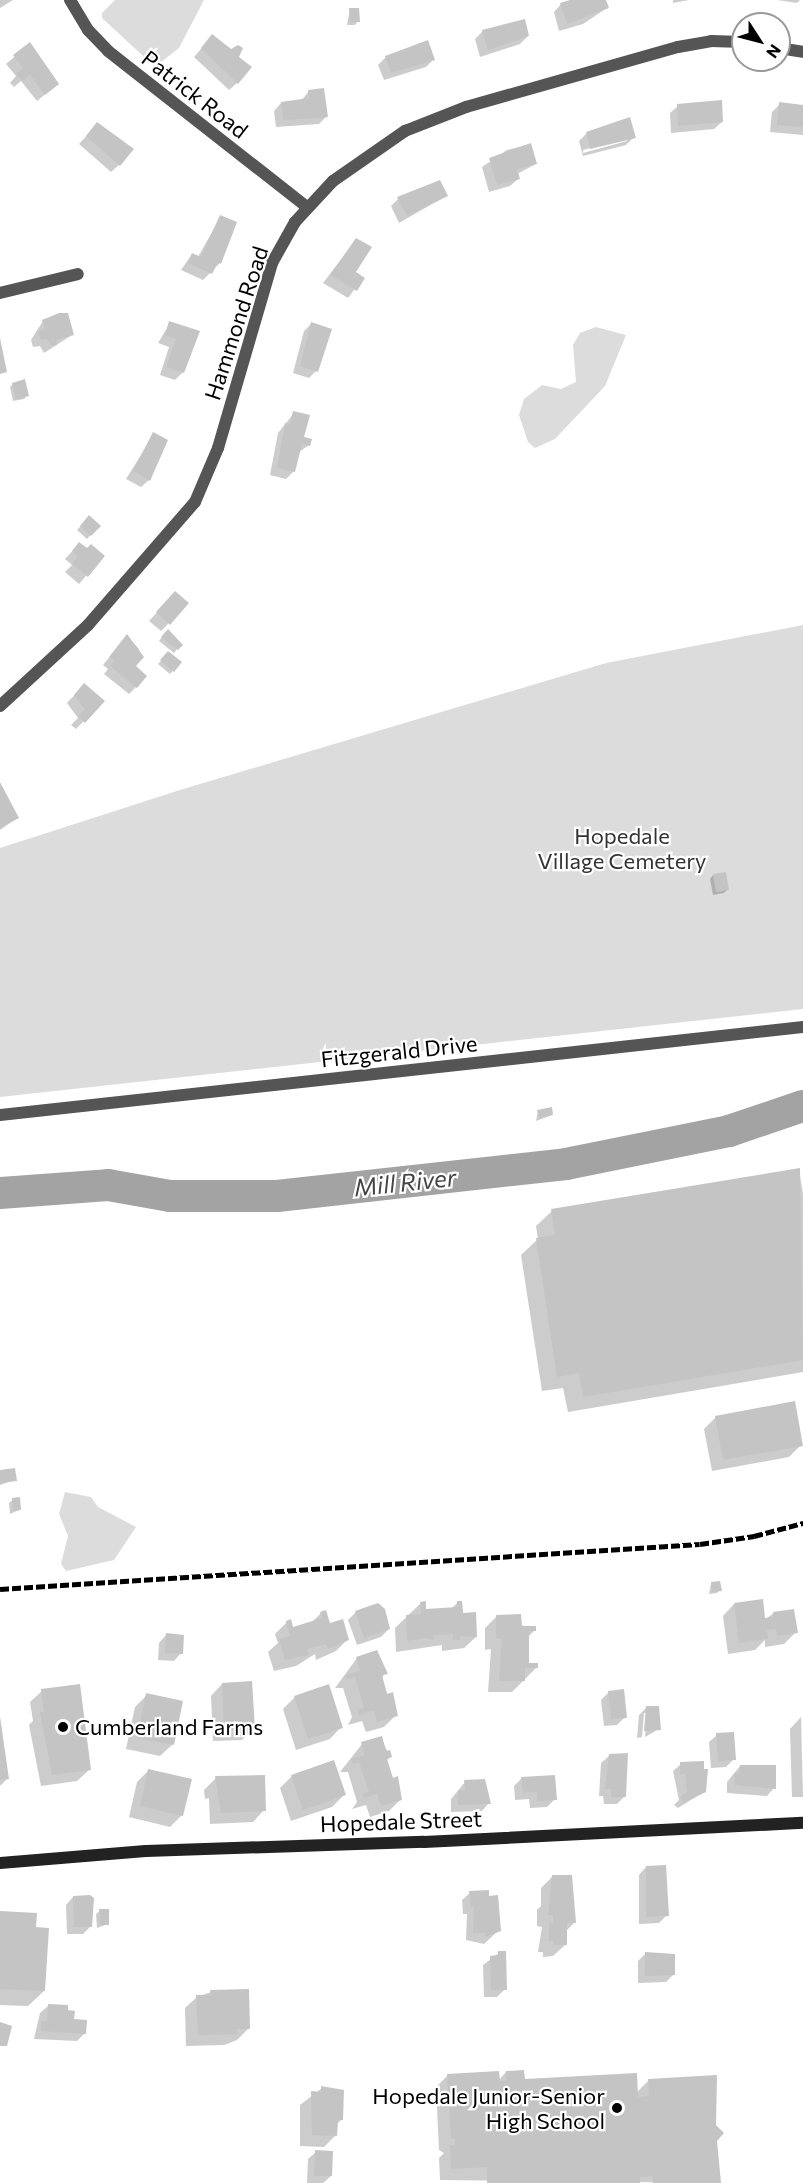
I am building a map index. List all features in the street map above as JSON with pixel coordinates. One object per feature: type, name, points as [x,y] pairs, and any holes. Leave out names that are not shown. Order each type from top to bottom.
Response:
[{"type":"street","name":"Patrick Road","points":[[70,0],[88,30],[108,51],[308,207]]},
{"type":"street","name":"Hammond Road","points":[[0,706],[88,625],[176,529],[195,502],[218,448],[272,263],[308,207],[333,180],[378,146],[430,119],[678,47],[711,41],[731,42]]},
{"type":"street","points":[[0,293],[78,274]]},
{"type":"street","name":"Fitzgerald Drive","points":[[0,1115],[803,1027]]},
{"type":"street","name":"Hopedale Street","points":[[0,1863],[155,1851],[424,1842],[803,1823]]},
{"type":"green space","points":[[115,0],[204,0],[179,48],[155,67],[102,18],[102,13]]},
{"type":"green space","points":[[596,327],[626,335],[605,386],[555,439],[535,448],[528,442],[519,415],[524,399],[542,385],[561,389],[576,382],[573,345],[580,333]]},
{"type":"green space","name":"Hopedale Village Cemetery","points":[[803,625],[803,1009],[0,1097],[0,848],[180,790],[606,663]]},
{"type":"green space","points":[[65,1492],[91,1497],[98,1507],[136,1527],[114,1560],[66,1571],[61,1564],[68,1536],[59,1514]]},
{"type":"building","points":[[570,0],[606,0],[609,8],[567,24],[560,3]]},
{"type":"building","points":[[349,8],[359,8],[360,22],[350,22]]},
{"type":"building","points":[[525,19],[529,36],[488,50],[482,30]]},
{"type":"building","points":[[212,34],[231,49],[238,45],[243,48],[239,57],[252,67],[238,84],[201,48]]},
{"type":"building","points":[[428,40],[435,60],[391,73],[385,56]]},
{"type":"building","points":[[30,42],[59,84],[45,95],[30,75],[22,81],[16,74],[23,68],[13,55]]},
{"type":"building","points":[[324,88],[328,117],[283,120],[281,102],[309,98],[308,90]]},
{"type":"building","points":[[722,100],[723,122],[678,126],[677,104]]},
{"type":"building","points":[[779,102],[803,105],[803,127],[777,125]]},
{"type":"building","points":[[630,117],[636,138],[590,149],[586,132]]},
{"type":"building","points":[[97,122],[134,149],[120,166],[86,136]]},
{"type":"building","points":[[531,143],[537,164],[517,169],[520,179],[497,185],[489,158]]},
{"type":"building","points":[[440,180],[448,196],[407,216],[397,197]]},
{"type":"building","points":[[220,215],[237,222],[221,264],[218,262],[212,274],[188,263],[192,253],[201,257]]},
{"type":"building","points":[[356,238],[372,247],[356,272],[365,278],[357,291],[330,275]]},
{"type":"building","points":[[59,313],[68,313],[74,335],[56,340],[57,345],[52,346],[47,339],[41,340],[38,331],[45,329],[42,320]]},
{"type":"building","points":[[169,321],[200,331],[184,373],[166,367],[176,339],[165,335]]},
{"type":"building","points":[[311,322],[332,329],[318,372],[300,366]]},
{"type":"building","points":[[0,338],[7,372],[0,374]]},
{"type":"building","points":[[25,379],[29,396],[16,399],[12,383]]},
{"type":"building","points":[[293,411],[310,415],[304,437],[312,439],[310,446],[302,444],[295,472],[277,468],[285,423],[290,424]]},
{"type":"building","points":[[153,432],[168,440],[150,481],[133,471]]},
{"type":"building","points":[[89,515],[101,526],[91,536],[80,526]]},
{"type":"building","points":[[79,542],[87,548],[91,544],[105,556],[88,577],[72,564],[78,556],[72,551]]},
{"type":"building","points":[[175,591],[189,603],[170,625],[156,612]]},
{"type":"building","points":[[168,629],[183,645],[178,650],[161,637]]},
{"type":"building","points":[[127,634],[144,657],[136,666],[147,676],[137,688],[110,666],[114,661],[109,657]]},
{"type":"building","points":[[168,651],[182,662],[174,672],[160,660]]},
{"type":"building","points":[[84,683],[105,701],[85,723],[78,716],[85,709],[74,695]]},
{"type":"building","points":[[0,782],[19,818],[0,828]]},
{"type":"building","points":[[726,872],[729,890],[716,892],[713,874]]},
{"type":"building","points":[[552,1107],[553,1115],[539,1118],[537,1110]]},
{"type":"building","points":[[800,1168],[803,1360],[583,1397],[579,1373],[557,1377],[536,1238],[555,1235],[551,1209]]},
{"type":"building","points":[[795,1401],[803,1446],[723,1460],[715,1416]]},
{"type":"building","points":[[15,1468],[17,1481],[0,1483],[0,1470]]},
{"type":"building","points":[[20,1497],[21,1510],[13,1511],[12,1498]]},
{"type":"building","points":[[720,1581],[722,1591],[712,1592],[711,1582]]},
{"type":"building","points":[[763,1599],[765,1618],[773,1617],[773,1612],[794,1609],[798,1633],[777,1636],[776,1629],[767,1630],[768,1639],[739,1643],[734,1603]]},
{"type":"building","points":[[426,1601],[426,1609],[457,1607],[457,1601],[462,1601],[463,1613],[476,1612],[477,1637],[460,1636],[460,1640],[453,1640],[453,1634],[433,1635],[434,1640],[426,1638],[407,1641],[406,1615],[421,1614],[420,1602]]},
{"type":"building","points":[[378,1603],[385,1609],[390,1629],[364,1638],[355,1611]]},
{"type":"building","points":[[326,1610],[330,1623],[343,1619],[349,1640],[328,1649],[326,1644],[307,1649],[309,1655],[285,1660],[279,1639],[290,1636],[286,1621],[291,1619],[293,1627],[322,1618],[320,1612]]},
{"type":"building","points":[[521,1614],[522,1626],[536,1626],[536,1631],[529,1631],[529,1663],[538,1663],[538,1668],[525,1668],[525,1681],[499,1681],[502,1638],[496,1639],[496,1615]]},
{"type":"building","points":[[166,1633],[184,1635],[183,1654],[165,1653]]},
{"type":"building","points":[[377,1650],[388,1674],[382,1675],[387,1694],[393,1692],[398,1716],[377,1722],[374,1710],[359,1715],[358,1710],[364,1708],[355,1677],[348,1679],[346,1675],[360,1671],[356,1657]]},
{"type":"building","points":[[252,1681],[255,1729],[224,1730],[222,1683]]},
{"type":"building","name":"Cumberland Farms","points":[[80,1684],[91,1770],[52,1775],[40,1712],[44,1712],[41,1689]]},
{"type":"building","points":[[329,1684],[343,1728],[308,1739],[294,1696]]},
{"type":"building","points":[[624,1689],[627,1718],[611,1719],[608,1691]]},
{"type":"building","points":[[146,1693],[183,1701],[174,1745],[137,1738]]},
{"type":"building","points":[[646,1706],[659,1706],[661,1730],[644,1731]]},
{"type":"building","points":[[0,1717],[9,1779],[0,1780]]},
{"type":"building","points":[[734,1732],[736,1760],[718,1761],[716,1733]]},
{"type":"building","points":[[382,1736],[386,1751],[390,1750],[392,1757],[387,1759],[393,1778],[398,1776],[402,1800],[381,1806],[377,1794],[364,1798],[362,1794],[369,1792],[359,1762],[353,1764],[351,1759],[365,1755],[361,1742]]},
{"type":"building","points":[[628,1753],[626,1797],[611,1797],[611,1789],[605,1789],[609,1754]]},
{"type":"building","points":[[334,1760],[346,1795],[303,1810],[291,1775]]},
{"type":"building","points":[[704,1761],[704,1769],[708,1769],[706,1792],[684,1802],[680,1797],[687,1792],[685,1774],[680,1774],[680,1762]]},
{"type":"building","points":[[740,1765],[776,1765],[776,1789],[735,1785],[734,1773],[740,1773]]},
{"type":"building","points":[[148,1769],[192,1779],[183,1816],[140,1806]]},
{"type":"building","points":[[265,1775],[266,1811],[221,1813],[215,1776]]},
{"type":"building","points":[[555,1775],[557,1800],[537,1801],[537,1792],[523,1793],[521,1777]]},
{"type":"building","points":[[485,1779],[491,1804],[458,1805],[458,1790],[465,1790],[464,1780]]},
{"type":"building","points":[[666,1865],[669,1916],[646,1917],[646,1866]]},
{"type":"building","points":[[552,1875],[572,1875],[576,1923],[567,1923],[567,1945],[554,1945],[554,1941],[549,1941],[549,1922],[553,1923],[553,1915],[548,1915]]},
{"type":"building","points":[[489,1890],[489,1896],[498,1895],[501,1931],[485,1937],[485,1933],[473,1933],[474,1907],[471,1907],[469,1891]]},
{"type":"building","points":[[90,1895],[94,1898],[92,1927],[74,1927],[73,1896]]},
{"type":"building","points":[[99,1909],[109,1909],[109,1925],[100,1925]]},
{"type":"building","points":[[0,1911],[37,1913],[36,1927],[49,1928],[45,1991],[0,1989]]},
{"type":"building","points":[[498,1951],[506,1951],[507,1990],[491,1990],[490,1956],[498,1955]]},
{"type":"building","points":[[645,1952],[675,1954],[675,1975],[645,1976]]},
{"type":"building","points":[[249,1989],[250,2029],[237,2029],[237,2034],[198,2035],[196,1995],[211,1995],[210,1990]]},
{"type":"building","points":[[48,2004],[68,2005],[68,2010],[75,2011],[74,2019],[87,2020],[86,2034],[41,2031],[41,2021],[47,2021]]},
{"type":"building","points":[[0,2022],[12,2026],[7,2046],[0,2046]]},
{"type":"building","points":[[524,2070],[525,2079],[637,2073],[638,2097],[649,2096],[648,2079],[717,2075],[716,2125],[724,2133],[717,2141],[721,2183],[653,2183],[653,2176],[640,2177],[640,2183],[487,2183],[487,2167],[451,2169],[450,2145],[455,2145],[455,2139],[451,2139],[447,2074],[499,2071],[500,2081],[506,2081],[506,2071]]},
{"type":"building","points":[[321,2086],[344,2090],[343,2120],[338,2120],[337,2136],[312,2135],[311,2091],[321,2092]]},
{"type":"building","points":[[315,2150],[333,2151],[332,2176],[314,2176]]},
{"type":"waterway","name":"Mill River","points":[[0,1193],[108,1185],[170,1196],[277,1196],[566,1164],[729,1131],[803,1106]]},
{"type":"railway","points":[[0,1589],[700,1544],[754,1536],[803,1523]]},
{"type":"place","name":"Cumberland Farms","points":[[63,1727]]},
{"type":"place","name":"Hopedale Junior-Senior High School","points":[[617,2108]]}]
